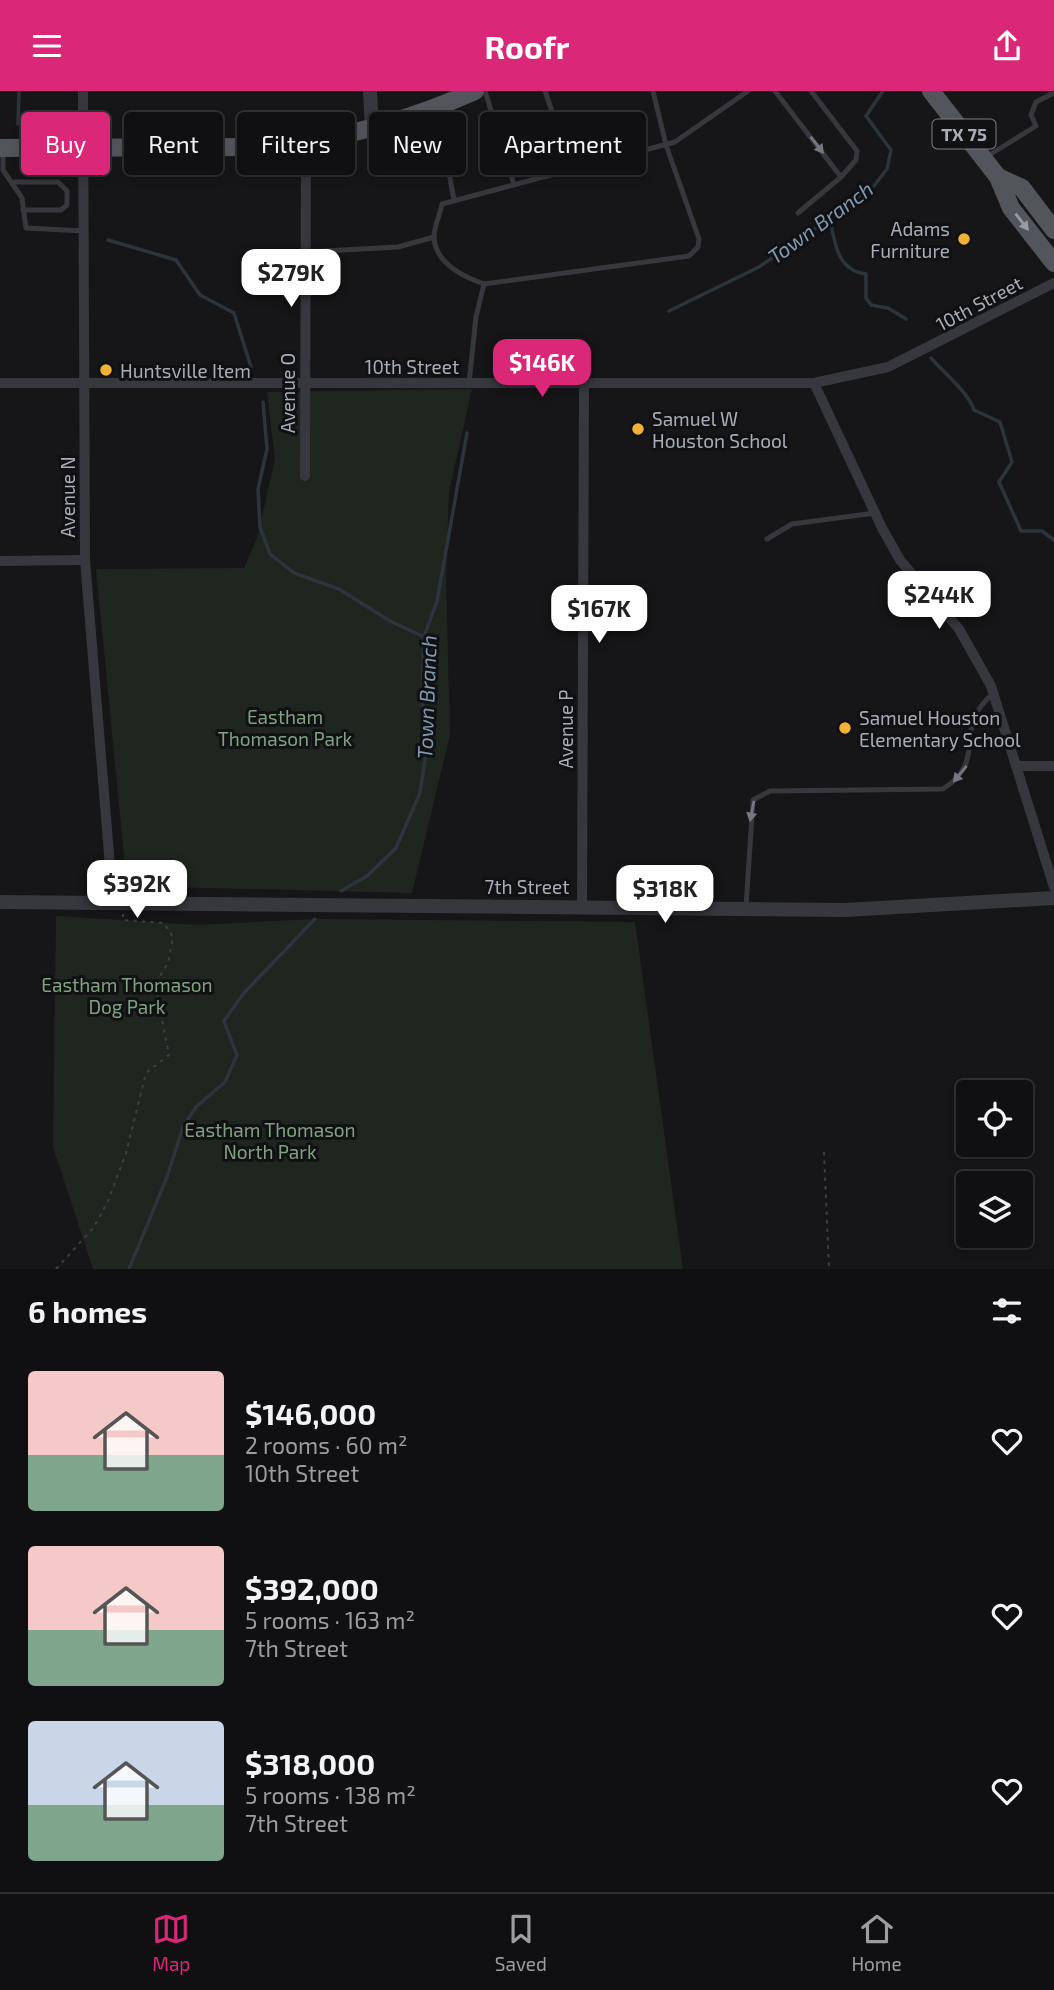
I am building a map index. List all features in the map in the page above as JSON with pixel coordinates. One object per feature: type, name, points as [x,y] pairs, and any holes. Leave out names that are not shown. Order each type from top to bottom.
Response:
[{"type":"main road","points":[[426,112],[475,91]]},
{"type":"main road","name":"TX 75","points":[[931,91],[998,177],[1011,208],[1054,263]]},
{"type":"main road","points":[[110,149],[237,147]]},
{"type":"main road","points":[[1,148],[21,148]]},
{"type":"main road","name":"TX 75","points":[[998,177],[1022,188],[1054,230]]},
{"type":"street","name":"Avenue N","points":[[83,91],[83,112]]},
{"type":"street","points":[[370,91],[371,112]]},
{"type":"street","name":"Avenue N","points":[[83,175],[85,560],[119,903]]},
{"type":"street","name":"Avenue O","points":[[305,476],[306,175]]},
{"type":"street","name":"10th Street","points":[[0,383],[814,383],[888,367],[1054,283]]},
{"type":"street","name":"Avenue P","points":[[582,906],[584,383]]},
{"type":"street","points":[[814,383],[900,561],[958,629],[977,656],[994,693],[1054,887]]},
{"type":"street","points":[[0,561],[85,560]]},
{"type":"street","points":[[1016,766],[1054,766]]},
{"type":"street","name":"7th Street","points":[[0,902],[845,910],[1054,898]]},
{"type":"lane","points":[[485,91],[514,185]]},
{"type":"lane","points":[[545,91],[552,112]]},
{"type":"lane","points":[[553,175],[442,204],[434,237],[439,252],[459,275],[484,284],[689,256],[698,247],[699,239],[666,145],[653,91]]},
{"type":"lane","points":[[646,150],[675,142],[748,91]]},
{"type":"lane","points":[[775,91],[841,177]]},
{"type":"lane","points":[[798,213],[841,177],[856,160],[857,151],[811,91]]},
{"type":"lane","points":[[984,159],[1036,127],[1031,114],[1036,102],[1052,94]]},
{"type":"lane","points":[[1,148],[3,170],[22,198],[24,225],[31,231],[84,231]]},
{"type":"lane","points":[[449,175],[454,200]]},
{"type":"lane","points":[[13,182],[58,182],[67,191],[67,205],[61,211],[23,210]]},
{"type":"lane","points":[[306,252],[398,247],[434,237]]},
{"type":"lane","points":[[469,383],[476,317],[484,284]]},
{"type":"lane","points":[[767,539],[792,524],[875,513]]},
{"type":"lane","points":[[746,908],[753,800],[770,791],[943,789],[954,782],[967,765],[974,713],[994,693]]},
{"type":"path","points":[[55,1269],[94,1227],[108,1201],[127,1153],[146,1073],[169,1055],[155,984],[168,963],[173,937],[163,923],[123,920],[119,903]]},
{"type":"path","points":[[824,1153],[829,1269]]},
{"type":"green space","name":"Eastham Thomason Park","points":[[472,389],[449,492],[446,579],[450,735],[412,893],[127,886],[96,569],[244,568],[257,538],[275,459],[267,392]]},
{"type":"green space","points":[[56,916],[197,925],[315,919],[635,922],[683,1269],[93,1269],[53,1147]]},
{"type":"waterway","points":[[18,124],[19,91]]},
{"type":"waterway","name":"Town Branch","points":[[669,311],[759,267],[870,191],[887,169],[891,150],[866,116],[883,91]]},
{"type":"waterway","points":[[830,219],[836,246],[843,261],[856,272],[866,274],[866,298],[871,305],[888,308],[906,319]]},
{"type":"waterway","points":[[108,240],[176,260],[200,295],[234,313],[251,367]]},
{"type":"waterway","points":[[931,358],[961,390],[974,410],[1000,422],[1012,462],[999,482],[1021,531],[1042,531],[1054,540]]},
{"type":"waterway","points":[[263,402],[267,449],[258,489],[260,527],[270,554],[294,573],[339,589],[390,621],[424,637]]},
{"type":"waterway","name":"Town Branch","points":[[341,891],[367,876],[396,848],[420,793],[427,746],[422,696],[424,637],[437,601],[467,433]]},
{"type":"waterway","name":"Town Branch","points":[[129,1269],[167,1177],[183,1127],[196,1107],[225,1082],[237,1055],[224,1021],[243,994],[315,919]]},
{"type":"place","name":"Adams Furniture","points":[[964,239]]},
{"type":"place","name":"Huntsville Item","points":[[106,370]]},
{"type":"place","name":"Samuel W Houston School","points":[[638,429]]},
{"type":"place","name":"Samuel Houston Elementary School","points":[[845,728]]},
{"type":"park label","name":"Eastham Thomason Dog Park","points":[[127,995]]},
{"type":"park label","name":"Eastham Thomason North Park","points":[[270,1140]]}]
